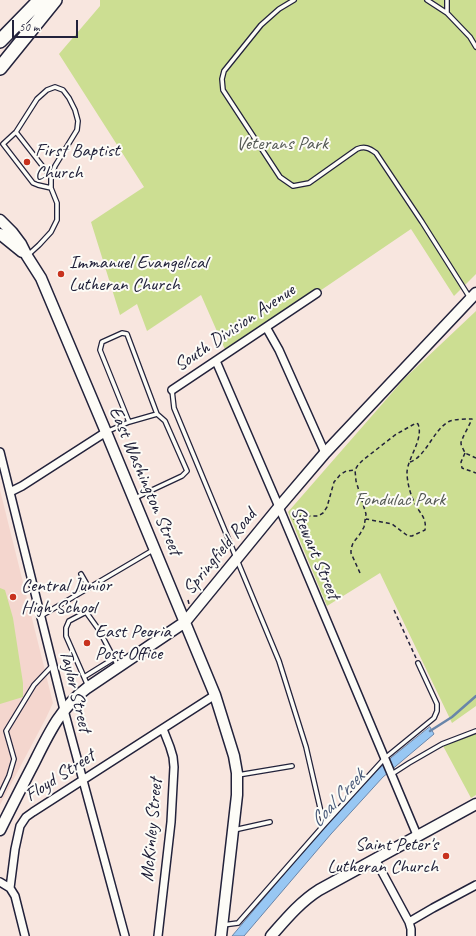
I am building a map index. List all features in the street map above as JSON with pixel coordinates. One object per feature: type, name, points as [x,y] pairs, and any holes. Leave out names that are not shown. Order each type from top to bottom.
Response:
[{"type":"highway","points":[[0,41],[40,0]]},
{"type":"highway","points":[[0,68],[55,0]]},
{"type":"main road","name":"East Washington Street","points":[[0,220],[17,238],[40,278],[134,498],[215,695],[234,756],[237,775],[236,795],[221,936]]},
{"type":"main road","name":"East Washington Street","points":[[0,234],[27,256]]},
{"type":"main road","name":"Springfield Road","points":[[0,830],[47,737],[64,710],[79,694],[116,663],[185,622],[279,507],[326,453],[473,295]]},
{"type":"main road","points":[[271,936],[294,910],[309,896],[476,804]]},
{"type":"street","name":"South Division Avenue","points":[[172,390],[317,293]]},
{"type":"street","points":[[266,327],[279,350],[326,453]]},
{"type":"street","name":"Stewart Street","points":[[216,361],[391,774]]},
{"type":"street","points":[[10,492],[22,486],[106,432]]},
{"type":"street","name":"Taylor Street","points":[[0,452],[52,666],[125,936]]},
{"type":"street","name":"Floyd Street","points":[[10,888],[15,849],[20,826],[26,817],[215,695]]},
{"type":"street","name":"McKinley Street","points":[[158,936],[170,822],[174,767],[173,757],[163,729]]},
{"type":"street","points":[[391,774],[417,836]]},
{"type":"street","points":[[375,859],[409,922],[411,936]]},
{"type":"street","points":[[0,882],[10,888],[15,896],[25,936]]},
{"type":"street","points":[[409,922],[476,885]]},
{"type":"lane","points":[[294,0],[279,9],[261,25],[224,71],[222,79],[223,90],[280,178],[293,186],[309,183],[362,147],[376,153],[473,295]]},
{"type":"lane","points":[[427,0],[447,13],[470,37],[476,47]]},
{"type":"lane","points":[[447,0],[447,13]]},
{"type":"lane","points":[[27,256],[51,232],[57,220],[58,203],[51,188],[51,177],[55,166],[77,130],[78,121],[75,110],[63,90],[56,87],[48,90],[37,99],[16,132],[3,144],[33,183],[51,188]]},
{"type":"lane","points":[[16,132],[51,177]]},
{"type":"lane","points":[[129,422],[100,350],[102,342],[122,333],[127,334],[157,414],[165,421],[187,471],[182,476],[134,498]]},
{"type":"lane","points":[[172,390],[174,408],[279,661],[306,747],[324,825]]},
{"type":"lane","points":[[106,432],[129,422],[157,414]]},
{"type":"lane","points":[[40,617],[155,549]]},
{"type":"lane","points":[[81,574],[89,588]]},
{"type":"lane","points":[[84,676],[116,663],[99,630],[86,612],[69,621],[66,628],[66,636],[88,687]]},
{"type":"lane","points":[[222,925],[238,923],[385,758],[434,718],[437,711],[437,704],[418,663]]},
{"type":"lane","points":[[0,794],[9,776],[14,759],[6,731],[34,684],[52,666]]},
{"type":"lane","points":[[391,774],[442,744],[476,731]]},
{"type":"lane","points":[[237,775],[292,766]]},
{"type":"lane","points":[[233,830],[270,822]]},
{"type":"path","points":[[410,462],[419,456],[450,421],[472,419],[461,443],[465,453],[476,458]]},
{"type":"path","points":[[360,574],[351,553],[351,549],[353,543],[364,527],[366,514],[358,491],[355,470],[363,460],[395,435],[416,423],[418,424],[419,435],[407,471],[409,486],[414,502],[426,524],[425,530],[412,536],[408,536],[392,524],[366,519]]},
{"type":"path","points":[[465,453],[461,462],[462,468],[476,473]]},
{"type":"path","points":[[291,521],[300,516],[318,516],[326,507],[334,482],[340,474],[346,471],[355,470]]},
{"type":"path","points":[[394,610],[418,663]]},
{"type":"shaded area","name":"Central Junior High School","points":[[0,490],[53,703],[0,805]]},
{"type":"green space","name":"Veterans Park","points":[[100,0],[476,0],[476,274],[454,296],[411,229],[227,354],[201,295],[147,331],[137,304],[120,315],[91,222],[144,187],[59,54],[100,6]]},
{"type":"green space","name":"Fondulac Park","points":[[476,311],[476,706],[452,723],[380,573],[327,606],[288,512],[404,379]]},
{"type":"green space","points":[[0,588],[5,590],[13,618],[23,683],[23,697],[0,704]]},
{"type":"green space","points":[[476,731],[476,795],[471,798],[442,744]]},
{"type":"water","points":[[430,727],[434,734],[383,777],[331,834],[244,936],[232,936],[345,804],[392,757]]},
{"type":"waterway","name":"Coal Creek","points":[[430,731],[452,717],[476,696]]},
{"type":"place","name":"First Baptist Church","points":[[27,162]]},
{"type":"place","name":"Immanuel Evangelical Lutheran Church","points":[[61,274]]},
{"type":"place","name":"Central Junior High School","points":[[13,597]]},
{"type":"place","name":"East Peoria Post Office","points":[[87,643]]},
{"type":"place","name":"Saint Peter's Lutheran Church","points":[[446,856]]}]
